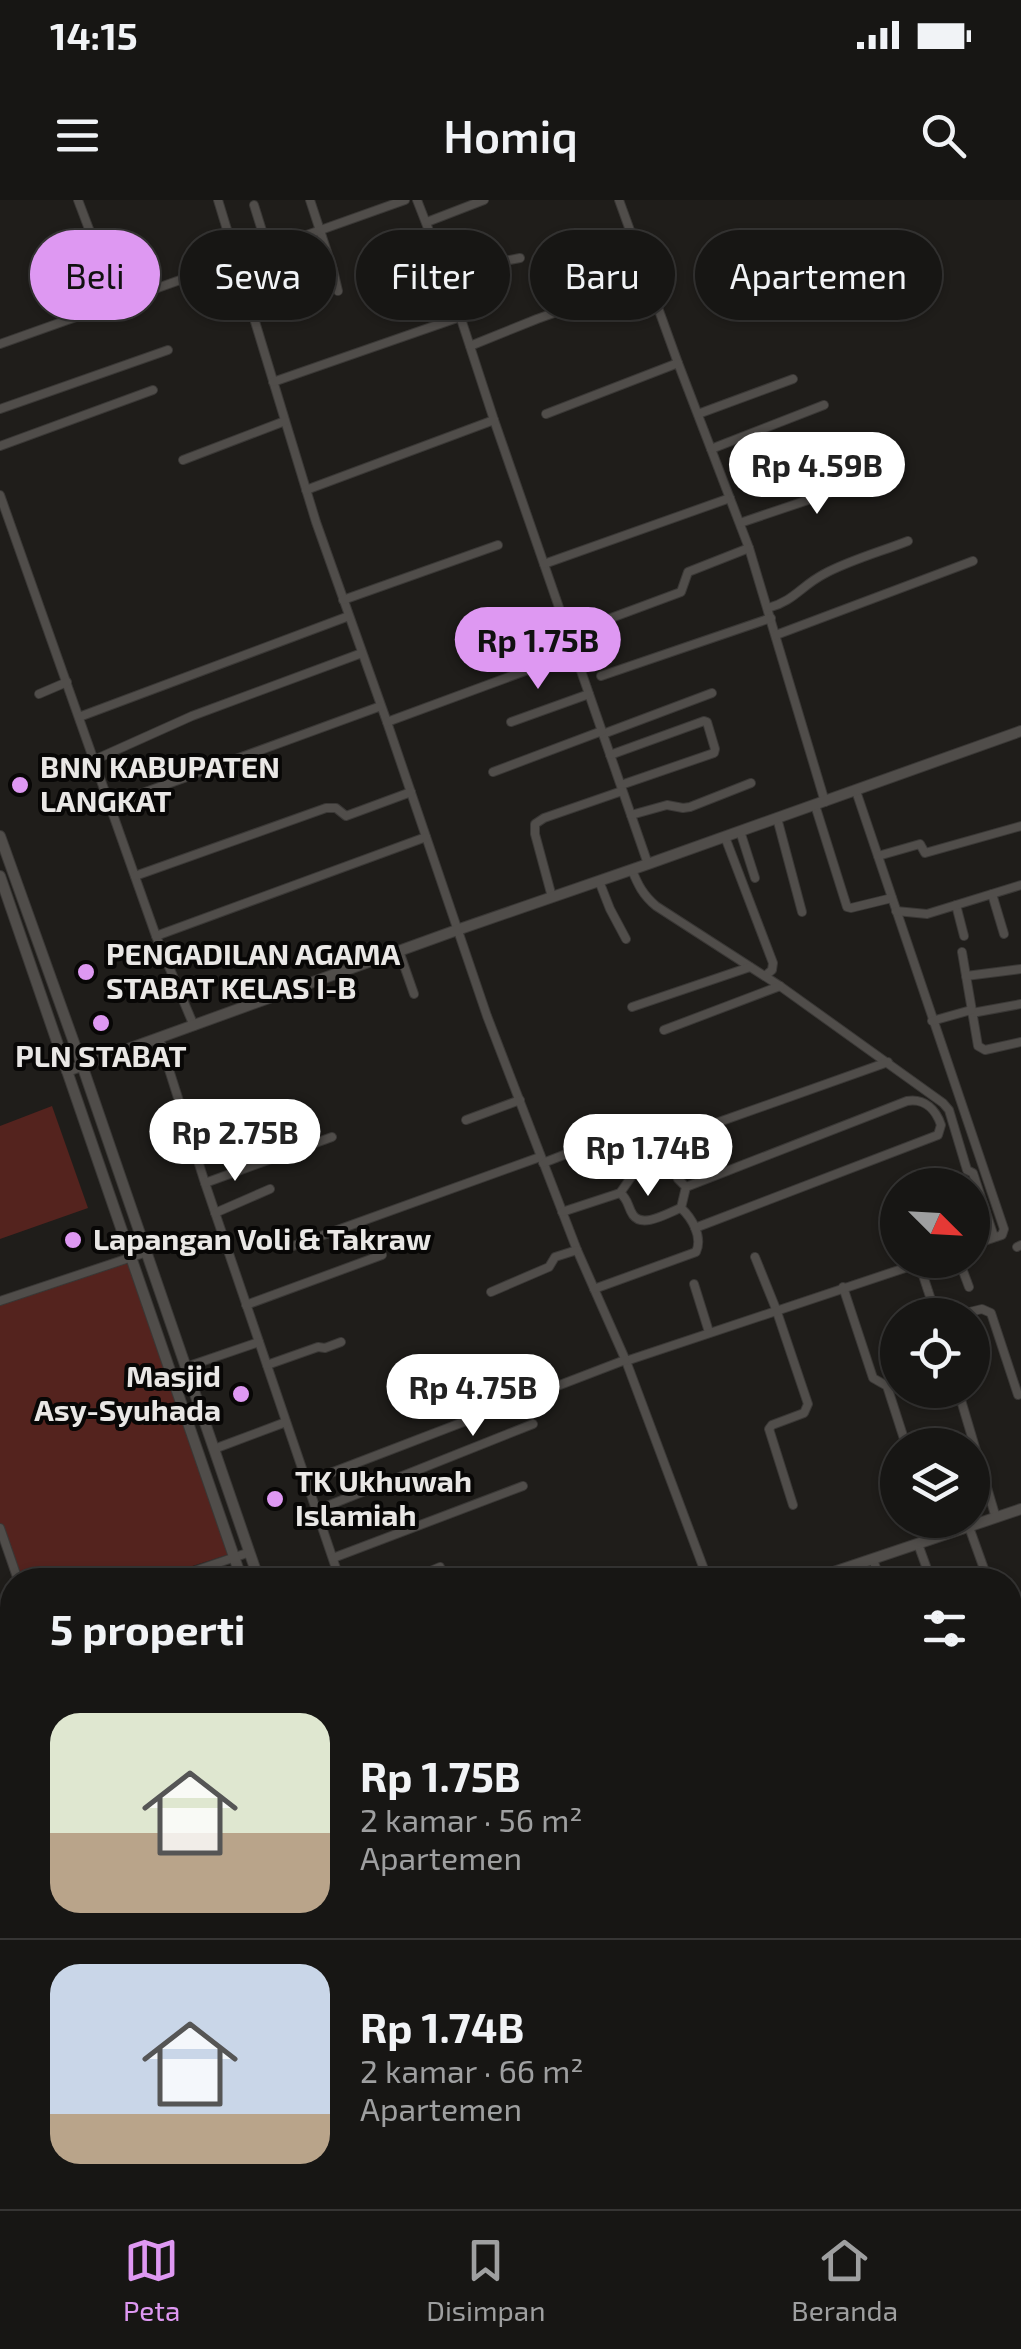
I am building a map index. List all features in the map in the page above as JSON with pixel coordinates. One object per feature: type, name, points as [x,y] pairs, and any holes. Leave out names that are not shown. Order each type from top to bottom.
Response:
[{"type":"street","points":[[78,200],[89,230]]},
{"type":"street","points":[[218,200],[227,230]]},
{"type":"street","points":[[310,200],[319,230],[405,200]]},
{"type":"street","points":[[417,200],[430,230]]},
{"type":"street","points":[[427,222],[484,200]]},
{"type":"street","points":[[620,200],[631,230]]},
{"type":"street","points":[[254,205],[262,230]]},
{"type":"street","points":[[510,260],[520,258]]},
{"type":"street","points":[[0,344],[180,279]]},
{"type":"street","points":[[336,282],[338,290]]},
{"type":"street","points":[[254,320],[306,490],[458,930],[541,1160],[625,1360],[703,1568]]},
{"type":"street","points":[[273,382],[449,320]]},
{"type":"street","points":[[461,320],[544,564],[569,655],[648,864]]},
{"type":"street","points":[[470,346],[532,320]]},
{"type":"street","points":[[663,320],[770,613],[847,907],[892,898]]},
{"type":"street","points":[[0,408],[168,350]]},
{"type":"street","points":[[546,414],[678,363]]},
{"type":"street","points":[[698,414],[793,379]]},
{"type":"street","points":[[0,446],[153,390]]},
{"type":"street","points":[[711,449],[824,405]]},
{"type":"street","points":[[306,490],[494,420]]},
{"type":"street","points":[[183,460],[285,421]]},
{"type":"street","points":[[740,523],[882,475]]},
{"type":"street","points":[[0,495],[134,876],[195,1027]]},
{"type":"street","points":[[544,564],[730,498]]},
{"type":"street","points":[[601,676],[770,613],[829,571],[908,541]]},
{"type":"street","points":[[344,600],[498,544]]},
{"type":"street","points":[[477,665],[681,592],[688,572],[749,548]]},
{"type":"street","points":[[776,635],[973,561]]},
{"type":"street","points":[[79,716],[350,616]]},
{"type":"street","points":[[94,760],[192,716],[362,653]]},
{"type":"street","points":[[388,722],[569,655]]},
{"type":"street","points":[[39,694],[67,682]]},
{"type":"street","points":[[492,772],[712,693]]},
{"type":"street","points":[[511,722],[584,696]]},
{"type":"street","points":[[110,805],[382,706]]},
{"type":"street","points":[[552,897],[535,834],[539,820],[716,750],[704,721],[610,755]]},
{"type":"street","points":[[67,1072],[1021,731]]},
{"type":"street","points":[[631,815],[667,804],[690,807],[750,784]]},
{"type":"street","points":[[856,790],[1004,1229],[990,1239]]},
{"type":"street","points":[[134,876],[326,808],[338,809],[346,816],[411,792]]},
{"type":"street","points":[[777,818],[802,912]]},
{"type":"street","points":[[878,856],[920,844],[925,853],[1021,826]]},
{"type":"street","points":[[740,832],[755,878]]},
{"type":"street","points":[[0,836],[255,1568]]},
{"type":"street","points":[[724,837],[773,963],[768,974]]},
{"type":"street","points":[[156,936],[426,838]]},
{"type":"street","points":[[632,870],[645,896],[750,967],[768,974],[934,1095],[948,1110],[967,1170],[973,1172],[997,1236]]},
{"type":"street","points":[[0,876],[239,1568]]},
{"type":"street","points":[[599,880],[626,939]]},
{"type":"street","points":[[896,911],[927,914],[1021,886]]},
{"type":"street","points":[[992,894],[1004,934]]},
{"type":"street","points":[[956,905],[964,936]]},
{"type":"street","points":[[399,951],[414,994]]},
{"type":"street","points":[[962,952],[980,1050],[1021,1042]]},
{"type":"street","points":[[632,1007],[750,967]]},
{"type":"street","points":[[966,976],[1021,969]]},
{"type":"street","points":[[664,1030],[780,986]]},
{"type":"street","points":[[932,1020],[1021,1004]]},
{"type":"street","points":[[160,1038],[205,1183],[336,1568]]},
{"type":"street","points":[[716,1123],[888,1062]]},
{"type":"street","points":[[466,1120],[520,1100]]},
{"type":"street","points":[[686,1187],[907,1101],[928,1105],[941,1126],[938,1135],[695,1228]]},
{"type":"street","points":[[293,1246],[618,1134]]},
{"type":"street","points":[[205,1183],[332,1137]]},
{"type":"street","points":[[562,1212],[620,1193],[634,1173],[664,1163],[673,1166],[686,1187]]},
{"type":"street","points":[[680,1208],[686,1187]]},
{"type":"street","points":[[215,1213],[270,1189]]},
{"type":"street","points":[[620,1193],[639,1220],[680,1208]]},
{"type":"street","points":[[594,1289],[696,1252],[699,1244],[695,1228],[680,1208]]},
{"type":"street","points":[[492,1292],[549,1267],[555,1257],[578,1250]]},
{"type":"street","points":[[0,1301],[147,1252]]},
{"type":"street","points":[[246,1305],[382,1255]]},
{"type":"street","points":[[755,1256],[808,1408],[769,1429],[793,1505]]},
{"type":"street","points":[[307,1482],[625,1360],[880,1276]]},
{"type":"street","points":[[966,1278],[969,1287]]},
{"type":"street","points":[[694,1284],[709,1332]]},
{"type":"street","points":[[843,1287],[872,1378],[887,1386],[901,1428]]},
{"type":"street","points":[[990,1313],[1018,1395]]},
{"type":"street","points":[[186,1367],[259,1342]]},
{"type":"street","points":[[267,1365],[341,1342]]},
{"type":"street","points":[[963,1408],[996,1518]]},
{"type":"street","points":[[214,1450],[286,1422]]},
{"type":"street","points":[[316,1510],[532,1424]]},
{"type":"street","points":[[333,1558],[523,1486]]},
{"type":"street","points":[[990,1520],[1021,1509]]},
{"type":"street","points":[[0,1528],[14,1568]]},
{"type":"street","points":[[855,1568],[934,1538]]},
{"type":"street","points":[[973,1538],[984,1568]]},
{"type":"street","points":[[918,1544],[927,1568]]},
{"type":"street","points":[[205,1568],[250,1552]]},
{"type":"street","points":[[873,1559],[876,1568]]},
{"type":"shaded area","points":[[52,1106],[88,1208],[0,1239],[0,1126]]},
{"type":"shaded area","points":[[132,1261],[233,1553],[186,1568],[15,1568],[0,1523],[0,1303]]},
{"type":"place","name":"BNN KABUPATEN LANGKAT","points":[[20,785]]},
{"type":"place","name":"PENGADILAN AGAMA STABAT KELAS I-B","points":[[86,972]]},
{"type":"place","name":"PLN STABAT","points":[[101,1023]]},
{"type":"place","name":"Lapangan Voli & Takraw","points":[[73,1240]]},
{"type":"place","name":"Masjid Asy-Syuhada","points":[[241,1394]]},
{"type":"place","name":"TK Ukhuwah Islamiah","points":[[275,1499]]}]
